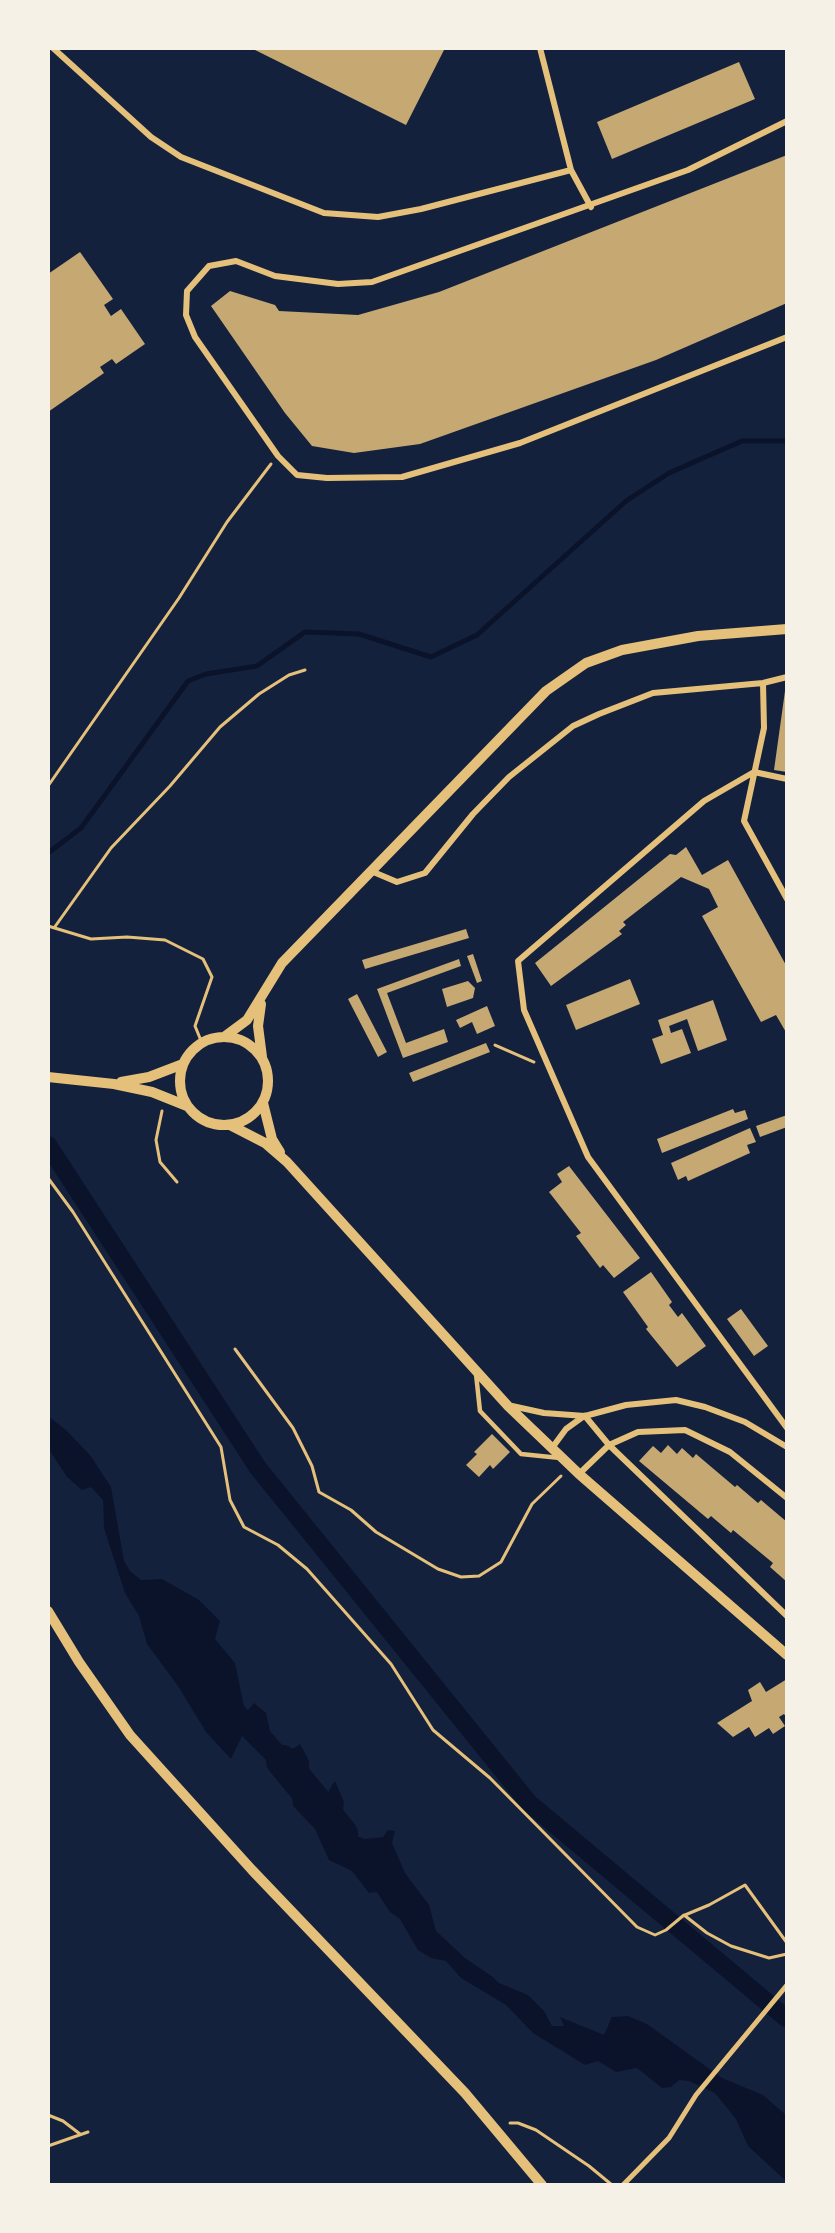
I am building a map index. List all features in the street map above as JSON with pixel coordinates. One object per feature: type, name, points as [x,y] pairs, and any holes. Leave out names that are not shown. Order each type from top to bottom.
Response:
[{"type":"street","points":[[53,48],[151,137],[180,157],[324,213],[378,217],[463,199],[571,170]]},
{"type":"street","points":[[540,48],[571,170],[591,207]]},
{"type":"street","points":[[787,121],[688,170],[591,207],[372,282],[338,284],[274,276],[236,261],[209,266],[187,291],[186,315],[195,337],[278,456],[297,475],[327,478],[402,477],[520,444],[787,337]]},
{"type":"street","points":[[187,1106],[180,1088],[183,1064],[191,1052],[202,1043],[224,1037],[247,1020],[262,1000],[282,963],[546,691],[586,663],[622,650],[698,636],[787,629]]},
{"type":"street","points":[[370,871],[397,882],[425,873],[473,814],[508,777],[548,744],[581,722],[652,693],[763,683],[787,677]]},
{"type":"street","points":[[763,683],[764,728],[744,820],[787,899]]},
{"type":"street","points":[[787,778],[754,772],[704,801],[518,960],[524,1010],[588,1157],[787,1428]]},
{"type":"street","points":[[262,1000],[258,1026],[268,1080],[263,1103],[272,1139],[287,1162]]},
{"type":"street","points":[[224,1037],[242,1041],[262,1057]]},
{"type":"street","points":[[114,1084],[149,1077],[183,1064]]},
{"type":"street","points":[[48,1077],[114,1084],[167,1098],[187,1106],[206,1122],[230,1125],[265,1143],[287,1162],[508,1406],[571,1467],[787,1655]]},
{"type":"street","points":[[230,1125],[246,1120],[263,1103]]},
{"type":"street","points":[[508,1406],[544,1413],[585,1416],[626,1405],[676,1400],[705,1407],[745,1422],[787,1447]]},
{"type":"street","points":[[552,1448],[566,1429],[585,1416]]},
{"type":"street","points":[[585,1416],[609,1445],[787,1616]]},
{"type":"street","points":[[571,1467],[609,1445],[638,1432],[685,1430],[730,1452],[787,1498]]},
{"type":"street","points":[[48,1611],[79,1662],[137,1743],[245,1863],[500,2132],[542,2185]]},
{"type":"street","points":[[623,2185],[669,2138],[696,2095],[786,1986]]},
{"type":"lane","points":[[476,1371],[480,1411],[521,1454],[571,1467]]},
{"type":"path","points":[[48,786],[179,598],[227,522],[278,456]]},
{"type":"path","points":[[54,928],[111,848],[170,786],[220,727],[259,694],[289,675],[305,670]]},
{"type":"path","points":[[48,926],[91,939],[126,937],[165,940],[202,959],[212,977],[195,1026],[202,1043]]},
{"type":"path","points":[[495,1044],[549,1069]]},
{"type":"path","points":[[167,1098],[156,1140],[160,1162],[177,1182]]},
{"type":"path","points":[[48,1178],[80,1222],[221,1447],[230,1500],[244,1527],[278,1545],[307,1569],[391,1664],[433,1730],[490,1778],[589,1881],[637,1927],[655,1935],[666,1930],[684,1915],[709,1905],[745,1885],[787,1943]]},
{"type":"path","points":[[235,1349],[293,1428],[312,1466],[319,1492],[351,1510],[376,1532],[438,1569],[461,1577],[479,1576],[501,1562],[512,1544],[518,1526],[532,1504],[571,1467]]},
{"type":"path","points":[[684,1915],[707,1933],[731,1946],[769,1958],[787,1954]]},
{"type":"path","points":[[48,2115],[63,2121],[80,2134]]},
{"type":"path","points":[[500,2132],[509,2123],[518,2123],[537,2130],[612,2185]]},
{"type":"path","points":[[48,2146],[88,2132]]},
{"type":"water","points":[[48,1416],[66,1430],[90,1455],[111,1487],[124,1561],[130,1571],[141,1580],[162,1579],[199,1600],[220,1621],[215,1639],[235,1663],[244,1706],[248,1710],[254,1703],[266,1713],[270,1731],[288,1752],[300,1744],[309,1761],[308,1792],[314,1801],[323,1801],[327,1812],[329,1790],[335,1781],[344,1802],[342,1817],[356,1836],[365,1839],[383,1837],[388,1830],[395,1831],[392,1843],[405,1873],[429,1905],[436,1931],[465,1958],[499,1983],[528,1995],[544,2011],[552,2026],[564,2026],[560,2017],[604,2035],[612,2017],[628,2016],[647,2024],[722,2078],[763,2095],[787,2116],[787,2182],[748,2146],[736,2119],[715,2093],[689,2081],[679,2080],[671,2087],[662,2088],[637,2068],[616,2072],[598,2061],[585,2065],[533,2033],[506,2005],[461,1978],[446,1961],[431,1958],[418,1950],[400,1919],[390,1912],[377,1892],[369,1893],[352,1871],[329,1860],[315,1829],[293,1806],[292,1794],[270,1764],[242,1736],[231,1759],[206,1732],[178,1686],[147,1644],[139,1616],[125,1593],[104,1528],[103,1500],[91,1487],[82,1490],[67,1477],[48,1448]]},
{"type":"building","points":[[251,48],[445,48],[406,125]]},
{"type":"building","points":[[739,62],[755,99],[612,159],[597,122]]},
{"type":"building","points":[[787,155],[787,303],[656,360],[420,444],[354,453],[312,446],[285,413],[211,306],[230,291],[275,305],[279,311],[358,315],[439,292]]},
{"type":"building","points":[[80,252],[113,299],[104,305],[111,316],[121,309],[145,344],[116,364],[112,359],[100,367],[104,373],[48,412],[48,274]]},
{"type":"building","points":[[785,691],[787,691],[787,772],[774,770]]},
{"type":"building","points":[[686,847],[702,875],[728,860],[787,967],[787,1034],[776,1015],[761,1022],[702,916],[718,907],[709,889],[681,877],[623,922],[626,925],[619,931],[622,934],[551,986],[535,963],[670,854],[676,855]]},
{"type":"building","points":[[466,929],[469,938],[365,969],[362,960]]},
{"type":"building","points":[[473,954],[482,981],[477,983],[467,956]]},
{"type":"building","points":[[459,959],[461,966],[387,993],[406,1043],[444,1029],[448,1042],[403,1058],[377,989]]},
{"type":"building","points":[[630,979],[640,1004],[576,1030],[566,1005]]},
{"type":"building","points":[[468,981],[475,988],[473,998],[447,1007],[442,989]]},
{"type":"building","points":[[357,994],[387,1052],[378,1057],[348,999]]},
{"type":"building","points":[[713,1000],[727,1040],[698,1051],[687,1019],[669,1026],[671,1033],[682,1029],[691,1053],[661,1064],[652,1039],[663,1035],[658,1020]]},
{"type":"building","points":[[487,1006],[495,1026],[477,1034],[472,1022],[460,1028],[456,1020]]},
{"type":"building","points":[[486,1043],[490,1052],[413,1082],[409,1073]]},
{"type":"building","points":[[733,1109],[735,1113],[745,1110],[748,1119],[662,1153],[657,1139]]},
{"type":"building","points":[[787,1115],[787,1127],[760,1137],[756,1126]]},
{"type":"building","points":[[750,1128],[756,1142],[747,1145],[750,1153],[688,1181],[686,1176],[678,1180],[671,1163]]},
{"type":"building","points":[[569,1166],[640,1258],[614,1278],[603,1265],[600,1268],[576,1236],[581,1233],[549,1192],[562,1182],[557,1174]]},
{"type":"building","points":[[651,1272],[672,1302],[669,1305],[678,1317],[682,1313],[706,1346],[677,1367],[646,1329],[648,1327],[623,1292]]},
{"type":"building","points":[[741,1309],[768,1346],[754,1356],[727,1319]]},
{"type":"building","points":[[492,1434],[510,1452],[493,1469],[490,1465],[479,1477],[466,1465],[477,1454],[474,1452]]},
{"type":"building","points":[[668,1445],[677,1454],[682,1448],[693,1458],[696,1454],[735,1487],[737,1485],[758,1503],[761,1500],[787,1522],[787,1582],[770,1567],[773,1563],[733,1530],[731,1533],[711,1516],[708,1519],[639,1461],[653,1446],[661,1453]]},
{"type":"building","points":[[787,1679],[787,1718],[784,1714],[779,1717],[785,1726],[773,1734],[769,1728],[755,1737],[749,1727],[733,1737],[717,1723],[752,1701],[748,1690],[760,1682],[766,1692]]},
{"type":"waterway","points":[[48,853],[81,828],[188,681],[206,674],[257,666],[305,632],[359,634],[431,657],[477,635],[626,501],[669,473],[742,441],[787,441]]},
{"type":"waterway","points":[[48,1145],[258,1468],[529,1803],[786,2018]]},
{"type":"waterway","points":[[282,1761],[342,1834]]}]
